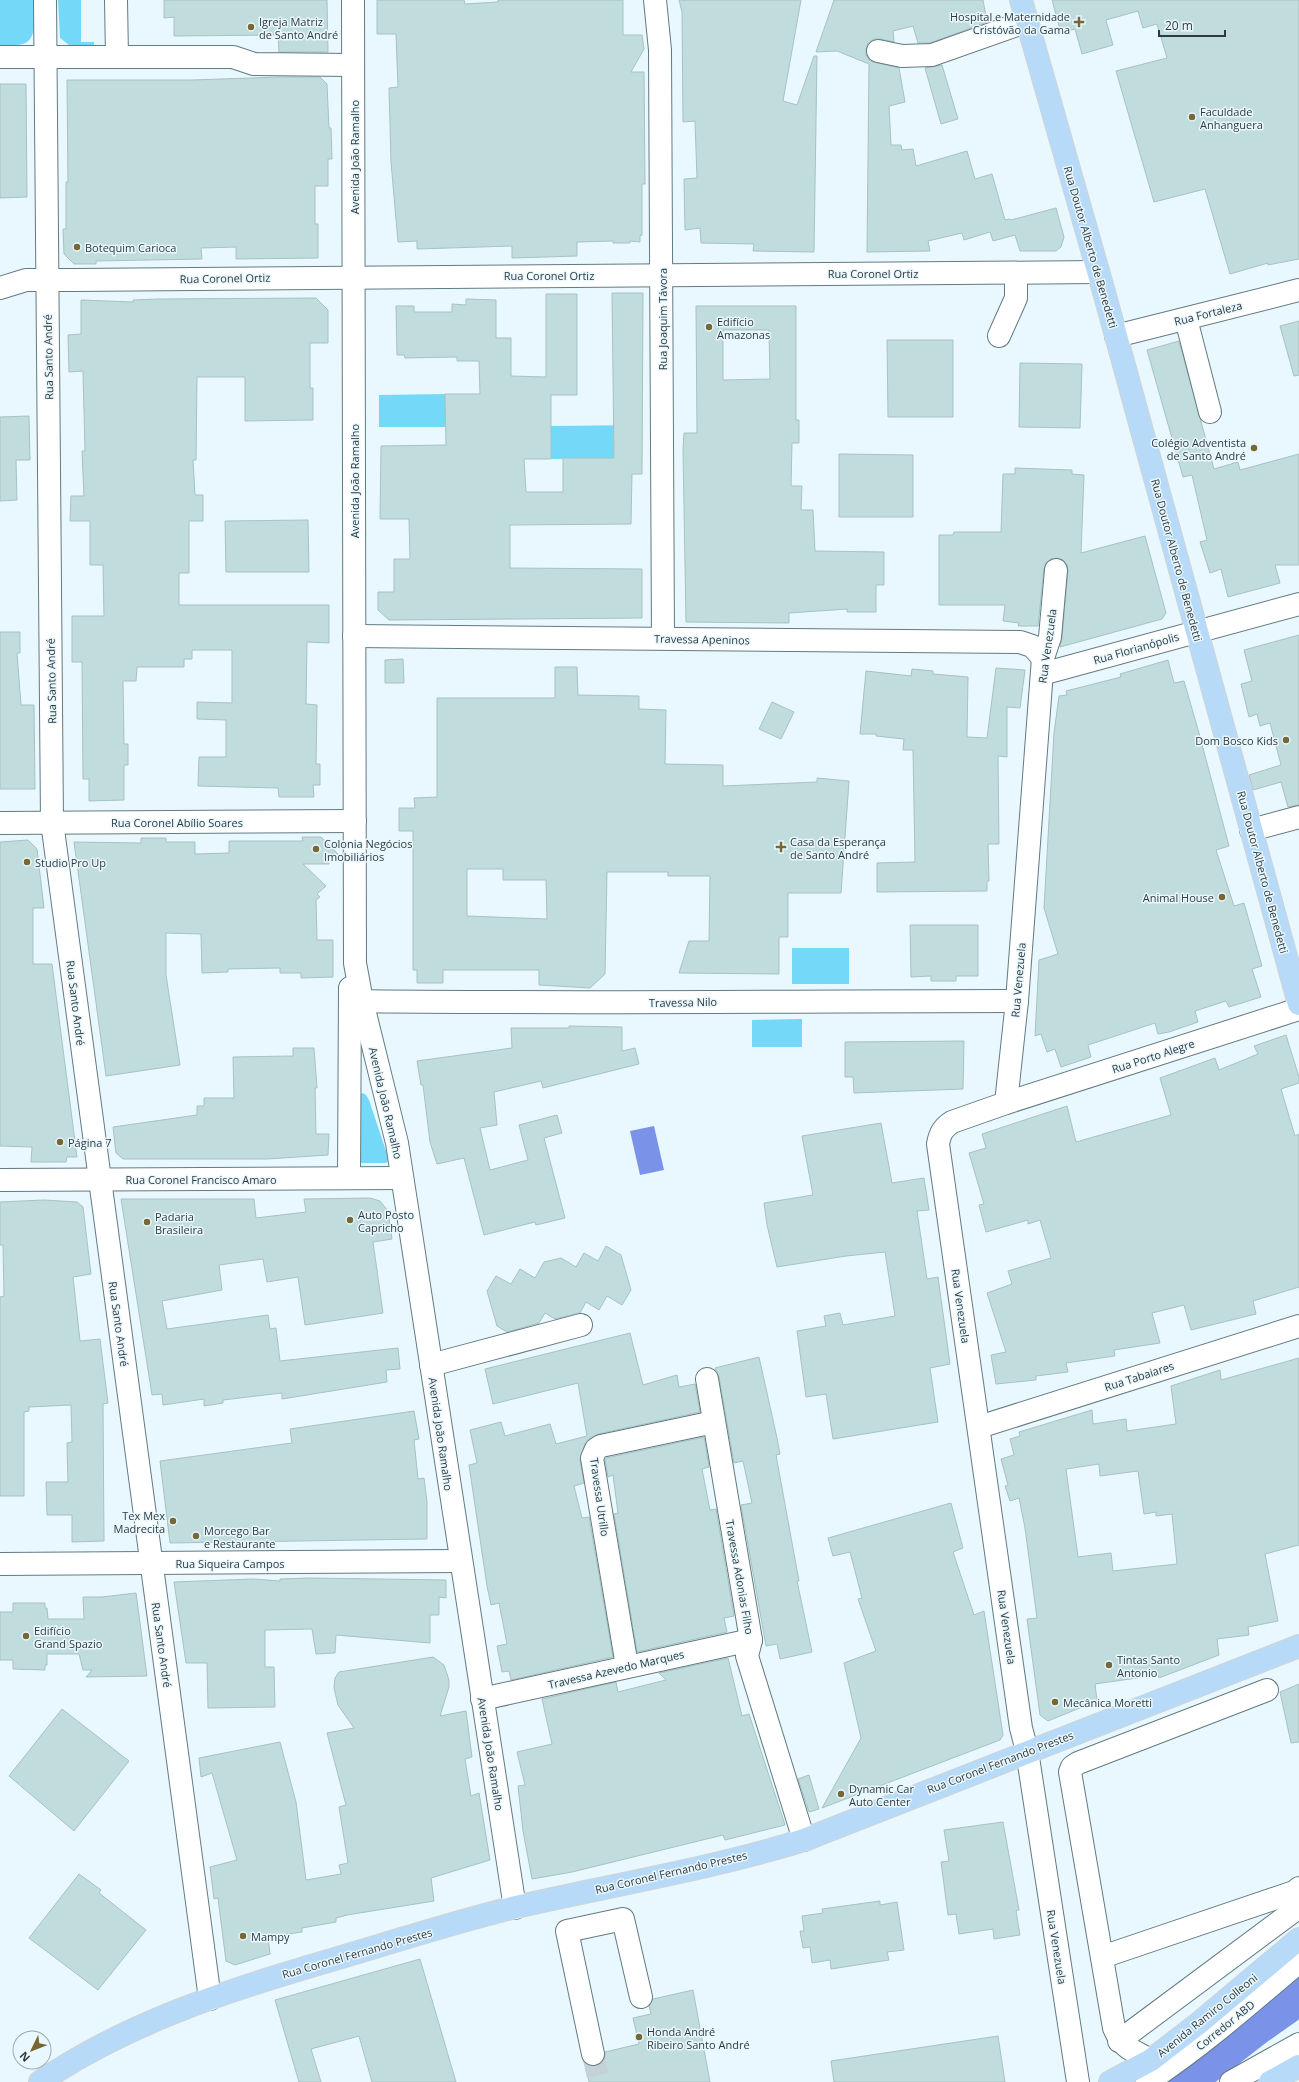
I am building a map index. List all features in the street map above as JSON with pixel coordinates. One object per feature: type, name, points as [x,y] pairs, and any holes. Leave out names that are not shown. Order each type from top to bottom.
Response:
[{"type":"main road","name":"Rua Doutor Alberto de Benedetti","points":[[1021,0],[1116,336],[1299,1004]]},
{"type":"main road","name":"Rua Coronel Fernando Prestes","points":[[40,2082],[83,2056],[142,2026],[256,1982],[515,1908],[757,1853],[804,1840],[1027,1751],[1299,1646]]},
{"type":"main road","name":"Avenida Ramiro Colleoni","points":[[1110,2082],[1151,2060],[1199,2024],[1299,1939]]},
{"type":"main road","points":[[1270,2082],[1299,2066]]},
{"type":"street","name":"Rua Santo André","points":[[45,0],[52,822],[210,1999]]},
{"type":"street","points":[[116,0],[117,57]]},
{"type":"street","name":"Avenida João Ramalho","points":[[349,1178],[356,1001],[353,0]]},
{"type":"street","name":"Rua Joaquim Távora","points":[[655,0],[660,50],[663,638]]},
{"type":"street","points":[[878,51],[902,56],[932,55],[1028,21]]},
{"type":"street","points":[[0,57],[233,58],[254,64],[353,65]]},
{"type":"street","name":"Rua Coronel Ortiz","points":[[0,288],[26,280],[354,276],[1098,272]]},
{"type":"street","points":[[999,336],[1016,298],[1016,273]]},
{"type":"street","name":"Rua Fortaleza","points":[[1116,336],[1299,290]]},
{"type":"street","points":[[1186,319],[1210,412]]},
{"type":"street","name":"Rua Venezuela","points":[[1056,570],[1050,637],[1042,666],[1017,1001],[1006,1103],[952,1122],[944,1127],[939,1135],[938,1144],[1021,1728],[1027,1751],[1078,2082]]},
{"type":"street","name":"Rua Florianópolis","points":[[1042,666],[1196,631],[1299,604]]},
{"type":"street","name":"Travessa Apeninos","points":[[354,636],[1020,642],[1032,646],[1042,666]]},
{"type":"street","points":[[1251,830],[1299,817]]},
{"type":"street","name":"Rua Coronel Abílio Soares","points":[[0,823],[355,821]]},
{"type":"street","name":"Travessa Nilo","points":[[356,1001],[570,1003],[784,1000],[1017,1001]]},
{"type":"street","name":"Avenida João Ramalho","points":[[356,1001],[397,1143],[460,1561],[515,1908]]},
{"type":"street","name":"Rua Porto Alegre","points":[[1006,1103],[1299,1009]]},
{"type":"street","name":"Rua Coronel Francisco Amaro","points":[[0,1180],[402,1178]]},
{"type":"street","points":[[431,1365],[581,1325]]},
{"type":"street","name":"Rua Tabaiares","points":[[979,1427],[1299,1326]]},
{"type":"street","name":"Travessa Adonias Filho","points":[[707,1379],[751,1640],[747,1656],[804,1840]]},
{"type":"street","name":"Travessa Utrillo","points":[[626,1666],[592,1458],[593,1453],[601,1446],[714,1422]]},
{"type":"street","name":"Rua Siqueira Campos","points":[[0,1564],[460,1561]]},
{"type":"street","name":"Travessa Azevedo Marques","points":[[482,1700],[626,1666],[751,1640]]},
{"type":"street","points":[[1151,2060],[1128,2050],[1119,2040],[1114,2028],[1070,1772],[1072,1766],[1267,1690]]},
{"type":"street","points":[[1102,1957],[1294,1892],[1299,1888]]},
{"type":"street","points":[[1119,2040],[1299,1907]]},
{"type":"street","points":[[593,2054],[567,1931],[623,1918],[642,1997]]},
{"type":"street","name":"Corredor ABD","points":[[1147,2082],[1180,2061],[1210,2038],[1299,1962]]},
{"type":"street","points":[[1231,2082],[1299,2044]]},
{"type":"shaded area","points":[[0,0],[34,0],[34,31],[28,41],[23,44],[0,45]]},
{"type":"shaded area","points":[[58,0],[81,0],[81,42],[94,42],[94,45],[69,45],[60,38]]},
{"type":"shaded area","points":[[445,394],[446,427],[379,427],[379,395]]},
{"type":"shaded area","points":[[642,425],[642,458],[551,459],[551,426]]},
{"type":"shaded area","points":[[792,948],[849,948],[849,984],[792,984]]},
{"type":"shaded area","points":[[802,1019],[802,1047],[752,1047],[752,1020]]},
{"type":"shaded area","points":[[363,1093],[369,1100],[389,1160],[386,1163],[362,1163],[358,1161],[359,1095]]},
{"type":"shaded area","points":[[654,1126],[664,1170],[640,1175],[630,1131]]},
{"type":"building","name":"Igreja Matriz de Santo André","points":[[164,0],[327,0],[328,52],[279,52],[278,35],[174,36],[174,17],[164,18]]},
{"type":"building","points":[[377,0],[464,0],[465,4],[498,2],[498,0],[623,0],[623,35],[642,35],[644,49],[631,72],[644,72],[645,184],[642,184],[642,235],[640,236],[640,242],[577,242],[577,256],[512,258],[512,246],[417,249],[417,241],[398,242],[391,162],[389,88],[398,87],[396,34],[377,34]]},
{"type":"building","points":[[679,0],[801,0],[783,101],[797,105],[814,56],[817,56],[814,252],[753,251],[754,244],[701,243],[700,228],[685,230],[684,179],[697,178],[695,121],[683,122],[682,12]]},
{"type":"building","points":[[834,0],[983,0],[987,22],[930,43],[918,43],[913,26],[893,31],[894,42],[874,39],[868,43],[866,55],[870,61],[899,68],[905,102],[889,106],[891,145],[901,145],[902,150],[913,149],[916,166],[967,151],[975,179],[992,174],[1005,220],[1011,220],[1056,208],[1064,237],[1061,247],[1056,251],[1020,251],[1015,235],[993,241],[990,232],[964,240],[962,233],[928,241],[930,251],[867,252],[869,64],[837,51],[816,52]]},
{"type":"building","name":"Faculdade Anhanguera","points":[[1052,0],[1299,0],[1299,259],[1268,265],[1268,263],[1230,274],[1205,189],[1154,202],[1116,71],[1167,58],[1157,24],[1143,28],[1138,11],[1106,20],[1113,45],[1082,54],[1075,29],[1061,33]]},
{"type":"building","points":[[942,65],[958,119],[941,124],[925,68]]},
{"type":"building","points":[[320,77],[327,84],[332,159],[328,159],[328,186],[315,186],[315,224],[318,224],[318,258],[236,259],[236,247],[201,248],[202,259],[96,261],[96,264],[74,264],[64,254],[63,229],[66,229],[66,182],[68,182],[67,80],[192,80]]},
{"type":"building","points":[[0,84],[26,84],[27,197],[0,198]]},
{"type":"building","points":[[612,293],[643,293],[642,474],[632,474],[631,524],[510,525],[510,568],[642,569],[642,618],[389,620],[378,610],[378,592],[394,592],[394,559],[410,559],[409,519],[380,519],[381,446],[446,445],[445,394],[480,394],[479,361],[457,361],[457,357],[405,358],[404,355],[397,355],[396,306],[414,306],[414,312],[452,312],[452,304],[466,305],[466,299],[496,300],[496,338],[511,338],[511,376],[546,377],[546,294],[577,294],[577,395],[551,395],[551,459],[524,459],[526,492],[563,492],[563,458],[614,458]]},
{"type":"building","points":[[316,298],[328,310],[328,343],[310,343],[310,388],[313,388],[313,420],[245,421],[245,377],[197,377],[196,460],[193,460],[195,495],[203,495],[203,521],[189,521],[189,573],[179,573],[179,605],[329,605],[329,643],[307,642],[306,704],[317,705],[316,764],[320,764],[320,785],[313,785],[314,797],[279,797],[278,788],[198,786],[199,757],[226,757],[226,720],[197,719],[197,702],[232,703],[232,650],[192,650],[192,659],[184,659],[184,667],[137,667],[136,681],[123,681],[124,744],[128,744],[128,765],[124,765],[124,800],[89,801],[89,779],[83,779],[82,662],[72,662],[72,616],[104,616],[103,565],[90,565],[90,521],[70,521],[71,496],[84,496],[82,451],[85,451],[83,371],[69,372],[68,335],[81,334],[81,300],[133,302],[133,300],[158,299]]},
{"type":"building","points":[[696,306],[796,306],[796,420],[799,420],[799,443],[792,443],[791,486],[802,486],[801,510],[813,510],[815,551],[884,552],[884,585],[876,585],[876,612],[847,612],[847,609],[789,613],[789,623],[686,622],[683,450],[684,433],[697,433]],"holes":[[[723,330],[769,330],[770,379],[723,380]]]},
{"type":"building","points":[[1299,321],[1299,375],[1294,376],[1280,326]]},
{"type":"building","points":[[887,340],[953,340],[953,417],[888,417]]},
{"type":"building","points":[[1179,341],[1214,469],[1238,462],[1240,470],[1299,454],[1299,565],[1275,565],[1280,583],[1228,597],[1221,569],[1210,573],[1200,542],[1207,540],[1192,475],[1183,477],[1147,350]]},
{"type":"building","points":[[1020,363],[1082,364],[1080,428],[1019,427]]},
{"type":"building","points":[[29,416],[30,460],[16,460],[17,500],[0,501],[0,417]]},
{"type":"building","points":[[839,454],[913,455],[913,517],[839,517]]},
{"type":"building","points":[[1015,468],[1072,470],[1072,474],[1084,475],[1081,553],[1145,536],[1166,613],[1162,619],[1060,647],[1068,571],[1067,565],[1063,560],[1057,558],[1051,559],[1046,563],[1044,568],[1038,626],[1018,626],[1019,623],[1003,621],[1005,605],[939,605],[939,535],[953,535],[954,532],[1001,532],[1003,474],[1015,474]]},
{"type":"building","points":[[308,520],[309,572],[226,572],[225,521]]},
{"type":"building","points":[[0,632],[20,632],[20,653],[17,653],[21,705],[34,705],[35,789],[0,789]]},
{"type":"building","points":[[1299,635],[1299,805],[1288,807],[1281,782],[1253,790],[1249,775],[1281,765],[1270,723],[1260,726],[1257,714],[1249,717],[1241,684],[1252,681],[1244,650]]},
{"type":"building","points":[[403,659],[404,683],[385,683],[385,660]]},
{"type":"building","points":[[1168,660],[1174,683],[1184,681],[1199,733],[1229,846],[1216,850],[1234,906],[1244,903],[1262,966],[1252,969],[1261,997],[1229,1007],[1226,1001],[1195,1011],[1198,1022],[1169,1032],[1158,1034],[1155,1023],[1088,1045],[1091,1057],[1061,1067],[1055,1049],[1047,1052],[1041,1034],[1035,1036],[1039,960],[1058,954],[1044,908],[1054,733],[1059,696],[1067,695],[1066,691],[1121,677],[1120,674]]},
{"type":"building","points":[[555,667],[577,667],[578,695],[639,696],[639,709],[666,710],[665,764],[723,765],[723,786],[817,782],[817,778],[849,781],[841,893],[788,893],[788,937],[779,937],[779,974],[679,973],[689,941],[709,941],[710,876],[668,876],[668,872],[607,872],[605,974],[590,988],[539,985],[539,970],[443,970],[443,983],[417,983],[417,970],[413,970],[413,831],[399,831],[399,808],[415,808],[414,798],[437,797],[437,698],[555,698]],"holes":[[[467,869],[503,869],[503,880],[546,880],[547,919],[467,916]]]},
{"type":"building","points":[[996,668],[1025,670],[1020,708],[1007,707],[1007,757],[998,756],[999,844],[988,844],[989,881],[987,881],[987,891],[877,892],[877,863],[915,862],[913,750],[903,750],[904,739],[876,736],[876,734],[860,734],[866,671],[911,676],[912,669],[933,671],[933,674],[968,677],[967,737],[987,738]]},
{"type":"building","points":[[772,702],[794,712],[781,739],[759,729]]},
{"type":"building","points":[[302,837],[321,837],[339,855],[327,855],[329,864],[303,864],[326,886],[317,894],[320,897],[316,900],[317,940],[333,940],[333,977],[301,978],[301,973],[280,973],[280,968],[228,969],[228,972],[202,973],[201,934],[166,933],[166,975],[180,1065],[106,1076],[74,842],[141,843],[141,838],[166,838],[166,842],[195,842],[195,854],[229,853],[229,841],[303,841]]},
{"type":"building","points":[[28,840],[37,849],[44,908],[33,908],[33,964],[52,964],[77,1157],[67,1157],[66,1162],[31,1162],[32,1147],[0,1146],[0,842]]},
{"type":"building","points":[[910,925],[978,925],[978,976],[956,976],[956,981],[931,981],[931,976],[911,977]]},
{"type":"building","points":[[569,1026],[622,1027],[622,1051],[635,1048],[639,1064],[543,1088],[541,1081],[494,1092],[497,1125],[480,1128],[490,1170],[528,1160],[519,1125],[557,1115],[562,1133],[544,1138],[565,1218],[536,1225],[535,1222],[484,1235],[464,1158],[437,1164],[430,1142],[423,1085],[421,1085],[417,1061],[512,1048],[511,1028],[569,1028]]},
{"type":"building","points":[[1286,1035],[1299,1077],[1299,1083],[1281,1089],[1295,1136],[1299,1134],[1299,1287],[1253,1301],[1256,1314],[1191,1330],[1184,1305],[1152,1313],[1160,1343],[1114,1350],[1115,1356],[1066,1363],[1068,1372],[1036,1376],[1036,1380],[996,1384],[991,1355],[1006,1352],[987,1293],[1012,1284],[1008,1271],[1051,1258],[1040,1220],[1028,1224],[1028,1220],[986,1232],[979,1205],[984,1204],[969,1153],[986,1148],[982,1134],[1067,1106],[1076,1142],[1171,1115],[1160,1078],[1215,1058],[1219,1070],[1258,1054],[1254,1046]]},
{"type":"building","points":[[964,1041],[963,1089],[854,1093],[853,1077],[845,1077],[845,1042]]},
{"type":"building","points":[[293,1048],[314,1048],[317,1088],[315,1088],[316,1134],[329,1134],[328,1155],[267,1159],[123,1159],[116,1153],[113,1127],[197,1115],[197,1106],[204,1106],[204,1098],[234,1098],[233,1057],[293,1056]]},
{"type":"building","points":[[881,1123],[892,1183],[924,1178],[929,1210],[917,1211],[927,1279],[938,1277],[950,1364],[930,1368],[938,1422],[833,1439],[826,1394],[806,1397],[797,1331],[826,1326],[824,1316],[840,1313],[843,1325],[895,1316],[885,1252],[846,1256],[777,1267],[767,1225],[764,1203],[813,1195],[802,1136]]},
{"type":"building","points":[[370,1198],[380,1201],[388,1211],[392,1239],[373,1242],[383,1313],[305,1325],[298,1277],[267,1282],[263,1259],[219,1265],[222,1290],[162,1301],[167,1329],[268,1315],[270,1329],[276,1328],[280,1361],[398,1348],[400,1369],[386,1370],[387,1382],[282,1399],[282,1393],[223,1400],[223,1403],[204,1406],[204,1399],[163,1405],[162,1394],[152,1395],[121,1199],[254,1199],[256,1218],[306,1212],[304,1199]]},
{"type":"building","points":[[44,1200],[77,1202],[83,1207],[91,1274],[73,1277],[80,1341],[100,1339],[108,1403],[103,1404],[104,1541],[72,1542],[72,1515],[47,1515],[46,1482],[68,1482],[67,1443],[72,1442],[71,1405],[29,1407],[29,1411],[24,1412],[24,1496],[0,1496],[0,1297],[4,1296],[3,1245],[0,1245],[0,1202]]},
{"type":"building","points":[[606,1246],[621,1255],[631,1290],[622,1305],[607,1296],[599,1310],[586,1302],[580,1313],[555,1319],[545,1313],[539,1323],[507,1332],[497,1326],[487,1291],[496,1276],[511,1284],[520,1269],[535,1278],[544,1262],[561,1258],[576,1267],[584,1253],[598,1261]]},
{"type":"building","points":[[630,1333],[643,1385],[677,1375],[679,1387],[695,1384],[700,1412],[598,1434],[590,1438],[585,1444],[580,1460],[584,1483],[574,1486],[582,1518],[589,1517],[613,1657],[511,1680],[509,1671],[502,1672],[497,1646],[507,1644],[499,1603],[491,1605],[487,1586],[469,1465],[477,1463],[470,1430],[501,1422],[505,1436],[550,1424],[556,1444],[587,1436],[578,1383],[493,1404],[485,1369]]},
{"type":"building","points":[[759,1357],[780,1454],[776,1455],[799,1581],[797,1581],[812,1652],[780,1659],[777,1644],[766,1646],[741,1505],[752,1503],[743,1461],[734,1463],[719,1377],[715,1368]]},
{"type":"building","points":[[1299,1358],[1299,1545],[1265,1554],[1278,1621],[1248,1627],[1249,1635],[1217,1639],[1219,1655],[1159,1678],[1158,1675],[1095,1684],[1097,1701],[1048,1721],[1040,1715],[1027,1619],[1037,1618],[1025,1528],[1019,1498],[1010,1501],[1005,1486],[1008,1485],[1001,1459],[1014,1455],[1010,1439],[1020,1436],[1019,1432],[1092,1410],[1093,1424],[1126,1419],[1127,1431],[1176,1424],[1171,1386],[1220,1370],[1221,1380]],"holes":[[[1099,1464],[1100,1476],[1138,1471],[1144,1514],[1156,1512],[1156,1516],[1172,1514],[1177,1564],[1113,1571],[1111,1553],[1078,1557],[1066,1469]]]},
{"type":"building","points":[[414,1411],[419,1439],[414,1440],[418,1479],[424,1478],[427,1502],[427,1539],[170,1543],[160,1461],[292,1443],[290,1429]]},
{"type":"building","points":[[704,1437],[709,1467],[702,1469],[710,1510],[716,1509],[734,1616],[724,1618],[727,1632],[637,1652],[614,1514],[618,1513],[613,1475],[608,1477],[605,1460],[606,1458]]},
{"type":"building","points":[[951,1503],[963,1548],[953,1552],[974,1615],[984,1611],[1003,1735],[1000,1740],[822,1808],[861,1738],[844,1663],[876,1651],[858,1599],[862,1598],[850,1552],[833,1556],[828,1538]]},
{"type":"building","points":[[253,1579],[280,1581],[280,1579],[446,1580],[446,1598],[439,1597],[439,1615],[430,1615],[430,1643],[336,1635],[335,1653],[316,1654],[312,1629],[265,1630],[265,1667],[274,1667],[275,1707],[208,1708],[207,1663],[186,1663],[174,1582]]},
{"type":"building","points":[[136,1593],[147,1676],[86,1677],[92,1670],[83,1670],[79,1654],[47,1654],[47,1665],[45,1665],[45,1670],[13,1669],[13,1660],[0,1660],[0,1612],[13,1612],[13,1603],[45,1603],[48,1619],[84,1619],[83,1597],[102,1597]]},
{"type":"building","points":[[433,1657],[444,1665],[449,1680],[449,1687],[440,1716],[466,1711],[472,1757],[465,1759],[471,1796],[479,1793],[490,1860],[431,1878],[434,1901],[347,1915],[336,1918],[336,1922],[302,1928],[302,1932],[268,1937],[270,1954],[235,1965],[226,1961],[218,1898],[214,1899],[210,1867],[237,1860],[212,1773],[201,1777],[199,1758],[280,1742],[296,1802],[306,1880],[341,1874],[339,1865],[348,1863],[339,1807],[346,1805],[327,1733],[354,1728],[338,1705],[334,1688],[335,1678],[339,1672]]},
{"type":"building","points":[[728,1658],[742,1716],[749,1714],[785,1825],[725,1840],[723,1835],[572,1872],[532,1879],[523,1831],[518,1786],[525,1785],[517,1752],[552,1744],[542,1699],[616,1682],[618,1692],[666,1680],[659,1673]]},
{"type":"building","points":[[1299,1684],[1299,1742],[1291,1743],[1280,1692]]},
{"type":"building","points":[[62,1709],[129,1761],[74,1831],[9,1776]]},
{"type":"building","points":[[809,1775],[819,1809],[809,1812],[798,1779]]},
{"type":"building","points":[[1003,1822],[1019,1910],[1016,1911],[1020,1935],[994,1939],[993,1929],[959,1934],[956,1914],[948,1915],[941,1862],[949,1861],[944,1830]]},
{"type":"building","points":[[79,1874],[101,1890],[99,1893],[146,1930],[98,1990],[29,1938]]},
{"type":"building","points":[[880,1901],[880,1905],[897,1902],[904,1950],[887,1952],[889,1960],[831,1969],[830,1960],[812,1963],[810,1947],[803,1948],[800,1931],[804,1931],[802,1916],[823,1913],[822,1909]]},
{"type":"building","points":[[420,1959],[456,2082],[372,2082],[359,2036],[311,2049],[321,2082],[299,2082],[275,2000]]},
{"type":"building","points":[[693,1990],[710,2082],[589,2082],[585,2063],[590,2066],[596,2066],[602,2063],[605,2058],[605,2052],[639,2044],[633,2018],[651,2014],[649,2006],[653,1999]]},
{"type":"building","points":[[998,2036],[1005,2082],[834,2082],[831,2061]]},
{"type":"waterway","points":[[1183,2082],[1255,2026],[1299,1995]]},
{"type":"tunnel","points":[[593,2054],[599,2082]]},
{"type":"place","name":"Hospital e Maternidade Cristóvão da Gama","points":[[1079,22]]},
{"type":"place","name":"Igreja Matriz de Santo André","points":[[251,27]]},
{"type":"place","name":"Faculdade Anhanguera","points":[[1192,117]]},
{"type":"place","name":"Botequim Carioca","points":[[77,247]]},
{"type":"place","name":"Edifício Amazonas","points":[[709,327]]},
{"type":"place","name":"Colégio Adventista de Santo André","points":[[1254,448]]},
{"type":"place","name":"Dom Bosco Kids","points":[[1286,740]]},
{"type":"place","name":"Casa da Esperança de Santo André","points":[[781,847]]},
{"type":"place","name":"Colonia Negócios Imobiliários","points":[[316,849]]},
{"type":"place","name":"Studio Pro Up","points":[[27,862]]},
{"type":"place","name":"Animal House","points":[[1222,897]]},
{"type":"place","name":"Página 7","points":[[60,1142]]},
{"type":"place","name":"Auto Posto Capricho","points":[[350,1220]]},
{"type":"place","name":"Padaria Brasileira","points":[[147,1222]]},
{"type":"place","name":"Tex Mex Madrecita","points":[[173,1521]]},
{"type":"place","name":"Morcego Bar e Restaurante","points":[[196,1536]]},
{"type":"place","name":"Edifício Grand Spazio","points":[[26,1636]]},
{"type":"place","name":"Tintas Santo Antonio","points":[[1109,1665]]},
{"type":"place","name":"Mecânica Moretti","points":[[1055,1702]]},
{"type":"place","name":"Dynamic Car Auto Center","points":[[841,1794]]},
{"type":"place","name":"Mampy","points":[[243,1936]]},
{"type":"place","name":"Honda André Ribeiro Santo André","points":[[639,2037]]}]
